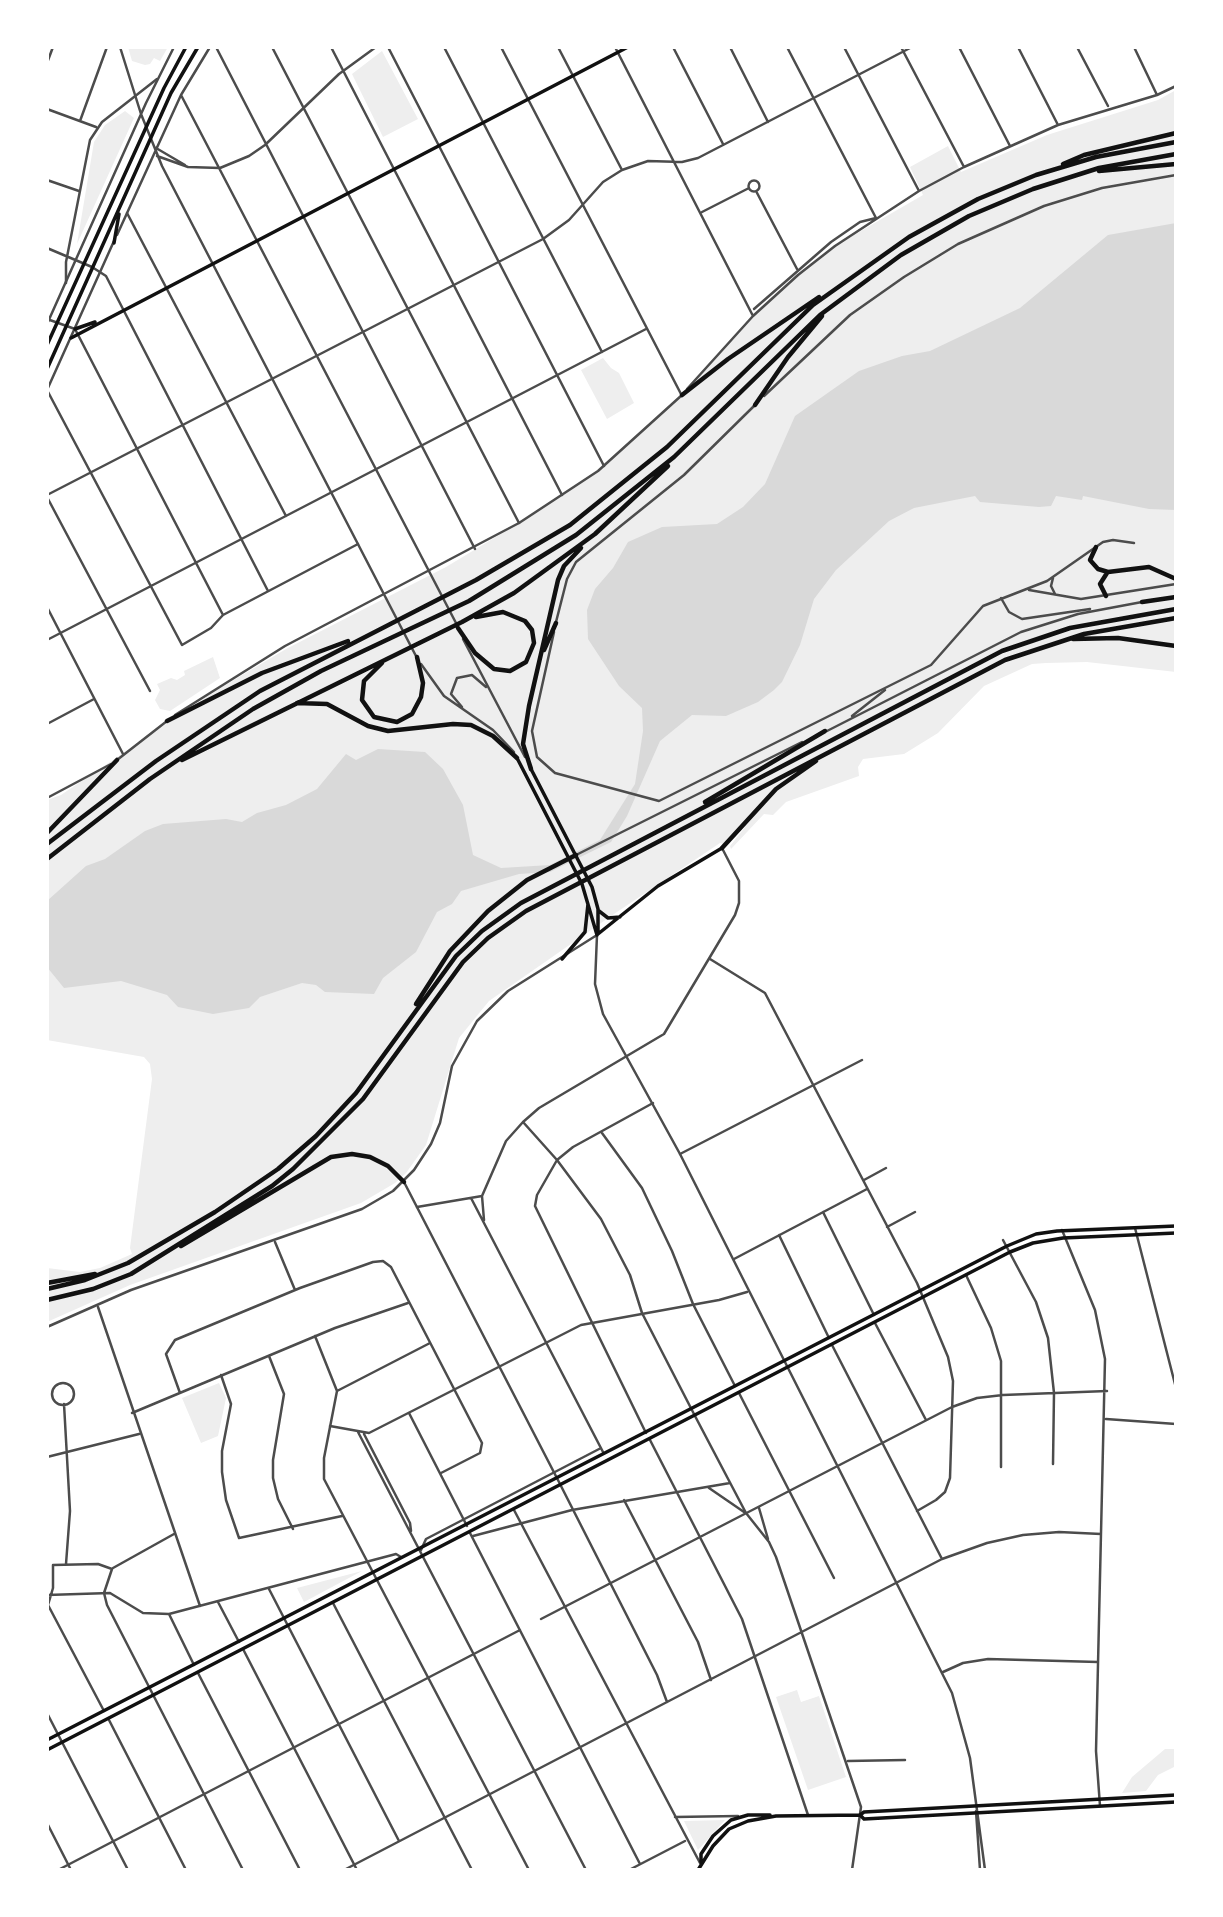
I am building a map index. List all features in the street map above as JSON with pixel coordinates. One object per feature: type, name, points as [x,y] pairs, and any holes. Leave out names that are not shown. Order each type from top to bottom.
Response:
[{"type":"highway","points":[[682,395],[727,359],[936,221],[1084,155],[1175,133]]},
{"type":"highway","points":[[1036,175],[1096,158],[1176,142]]},
{"type":"highway","points":[[163,770],[290,704],[462,622],[530,583],[595,534],[642,493],[785,346],[832,304],[885,265],[955,223],[1011,197],[1084,172],[1176,154]]},
{"type":"highway","points":[[1084,172],[1176,164]]},
{"type":"highway","points":[[47,844],[131,779],[227,712],[301,667],[531,550],[595,506],[673,442],[784,332],[838,286]]},
{"type":"highway","points":[[755,405],[793,349],[832,304]]},
{"type":"highway","points":[[47,859],[163,770],[287,689],[442,615],[524,570],[608,512],[697,435]]},
{"type":"highway","points":[[531,769],[523,744],[523,733],[562,570],[595,534]]},
{"type":"highway","points":[[1096,547],[1090,557],[1093,566],[1111,572],[1136,568],[1157,569],[1176,579]]},
{"type":"highway","points":[[1106,596],[1101,589],[1101,582],[1111,572]]},
{"type":"highway","points":[[1142,602],[1176,596]]},
{"type":"highway","points":[[47,1289],[107,1272],[141,1256],[215,1212],[299,1151],[356,1093],[449,965],[491,923],[531,897],[1013,646],[1082,625],[1176,609]]},
{"type":"highway","points":[[458,628],[480,658],[496,670],[518,668],[531,655],[532,631],[518,616],[493,612],[462,622]]},
{"type":"highway","points":[[47,1300],[113,1282],[167,1252],[272,1186],[322,1142],[370,1090],[456,971],[506,923],[546,899],[995,665],[1061,640],[1176,618]]},
{"type":"highway","points":[[540,660],[556,623]]},
{"type":"highway","points":[[167,721],[262,673],[378,630]]},
{"type":"highway","points":[[1061,640],[1118,638],[1176,646]]},
{"type":"highway","points":[[396,654],[371,671],[362,689],[368,711],[387,722],[407,718],[419,703],[423,683],[417,657]]},
{"type":"highway","points":[[290,704],[309,701],[327,704],[368,726],[388,731],[453,724],[471,725],[493,736],[517,758]]},
{"type":"highway","points":[[645,836],[825,732]]},
{"type":"highway","points":[[722,848],[776,789],[840,746]]},
{"type":"highway","points":[[47,833],[117,760]]},
{"type":"highway","points":[[410,1018],[445,958],[479,919],[517,887],[576,855]]},
{"type":"highway","points":[[167,1252],[194,1240],[331,1157],[346,1154],[370,1157],[388,1166],[404,1182]]},
{"type":"highway","points":[[47,1283],[107,1272]]},
{"type":"main road","points":[[47,345],[146,126],[187,47]]},
{"type":"main road","points":[[47,369],[151,137],[176,84],[198,47]]},
{"type":"main road","points":[[71,338],[97,322],[573,76],[617,50],[628,47]]},
{"type":"main road","points":[[114,243],[121,205]]},
{"type":"main road","points":[[75,329],[97,322]]},
{"type":"main road","points":[[517,758],[587,895],[597,935]]},
{"type":"main road","points":[[531,769],[593,891],[598,909],[597,935]]},
{"type":"main road","points":[[597,935],[658,886],[722,848]]},
{"type":"main road","points":[[562,959],[586,929],[587,895]]},
{"type":"main road","points":[[598,909],[606,917],[620,917]]},
{"type":"main road","points":[[47,1740],[421,1550],[1007,1246],[1036,1234],[1062,1230],[1176,1226]]},
{"type":"main road","points":[[47,1750],[424,1555],[471,1534],[560,1485],[1010,1252],[1034,1243],[1063,1238],[1176,1233]]},
{"type":"main road","points":[[701,1864],[701,1854],[713,1836],[724,1825],[742,1816],[860,1815],[864,1812],[1176,1796]]},
{"type":"main road","points":[[860,1815],[864,1819],[1176,1802]]},
{"type":"main road","points":[[698,1870],[729,1829],[748,1821],[776,1816]]},
{"type":"street","points":[[47,63],[53,47]]},
{"type":"street","points":[[80,121],[107,47]]},
{"type":"street","points":[[120,47],[157,156],[417,657],[438,690],[500,736],[517,758]]},
{"type":"street","points":[[75,329],[48,321],[174,47]]},
{"type":"street","points":[[210,47],[181,96],[156,148],[47,390],[181,645],[211,628],[223,615],[358,544]]},
{"type":"street","points":[[216,47],[475,549]]},
{"type":"street","points":[[272,47],[519,523]]},
{"type":"street","points":[[331,47],[562,496]]},
{"type":"street","points":[[157,156],[188,167],[220,168],[249,156],[265,145],[343,70],[376,47]]},
{"type":"street","points":[[388,47],[604,466]]},
{"type":"street","points":[[444,47],[602,353]]},
{"type":"street","points":[[501,47],[682,395]]},
{"type":"street","points":[[558,47],[622,170]]},
{"type":"street","points":[[673,47],[723,145]]},
{"type":"street","points":[[730,47],[768,122]]},
{"type":"street","points":[[787,47],[876,218]]},
{"type":"street","points":[[844,47],[919,191]]},
{"type":"street","points":[[150,691],[47,496],[543,239],[569,220],[603,181],[622,170],[648,161],[676,162],[698,158],[859,75],[902,49],[912,47]]},
{"type":"street","points":[[959,47],[1010,146]]},
{"type":"street","points":[[1018,47],[1058,125]]},
{"type":"street","points":[[1077,47],[1109,108]]},
{"type":"street","points":[[1134,47],[1157,94]]},
{"type":"street","points":[[902,49],[964,167]]},
{"type":"street","points":[[617,50],[753,310],[753,316]]},
{"type":"street","points":[[65,284],[67,256],[88,144],[96,127],[158,79]]},
{"type":"street","points":[[47,799],[117,760],[167,721],[285,646],[475,549],[562,496],[604,466],[682,395],[753,316],[798,275],[876,218],[919,191],[1010,146],[1058,125],[1176,86]]},
{"type":"street","points":[[181,96],[531,769]]},
{"type":"street","points":[[47,109],[96,127]]},
{"type":"street","points":[[156,148],[188,167]]},
{"type":"street","points":[[1133,543],[1110,540],[1056,575],[975,611],[933,664],[664,799],[652,801],[555,773],[544,765],[535,752],[532,731],[567,579],[576,562],[692,468],[850,315],[958,244],[1044,206],[1102,187],[1176,176]]},
{"type":"street","points":[[47,180],[79,191]]},
{"type":"street","points":[[702,212],[748,188],[750,181],[759,185],[756,191]]},
{"type":"street","points":[[748,188],[756,191],[797,269]]},
{"type":"street","points":[[127,213],[286,517]]},
{"type":"street","points":[[753,310],[797,269],[860,222],[876,218]]},
{"type":"street","points":[[47,248],[84,263],[106,276],[268,591]]},
{"type":"street","points":[[75,329],[223,615]]},
{"type":"street","points":[[47,640],[646,329]]},
{"type":"street","points":[[1056,575],[1051,586],[1059,596]]},
{"type":"street","points":[[1026,590],[1076,599],[1176,584]]},
{"type":"street","points":[[1001,598],[1009,612],[1022,619],[1142,602]]},
{"type":"street","points":[[47,607],[123,754]]},
{"type":"street","points":[[576,855],[666,808],[825,732],[1000,641],[1055,620],[1100,609]]},
{"type":"street","points":[[468,714],[452,696],[452,685],[457,678],[466,674],[474,675],[491,692]]},
{"type":"street","points":[[843,722],[885,690]]},
{"type":"street","points":[[47,718],[49,723],[95,699]]},
{"type":"street","points":[[484,1221],[482,1196],[506,1141],[523,1122],[539,1108],[628,1058],[664,1034],[710,959],[739,903],[736,871],[722,848]]},
{"type":"street","points":[[47,1327],[98,1307],[131,1290],[275,1242],[362,1209],[404,1182],[421,1162],[435,1135],[452,1066],[472,1028],[508,991],[597,935]]},
{"type":"street","points":[[597,935],[594,973],[597,997],[605,1017],[680,1154],[747,1292],[943,1672],[965,1736],[977,1808],[980,1870]]},
{"type":"street","points":[[710,959],[765,993],[887,1227],[948,1357],[953,1381],[950,1478],[945,1492],[917,1511]]},
{"type":"street","points":[[680,1154],[862,1060]]},
{"type":"street","points":[[646,1433],[600,1344],[593,1321],[535,1206],[537,1195],[557,1160],[573,1147],[653,1103]]},
{"type":"street","points":[[523,1122],[557,1160],[601,1219],[629,1275],[642,1313],[691,1409],[746,1513],[769,1542]]},
{"type":"street","points":[[601,1132],[642,1188],[673,1251],[694,1304],[735,1386]]},
{"type":"street","points":[[863,1180],[886,1168]]},
{"type":"street","points":[[404,1182],[555,1472],[657,1675],[667,1703]]},
{"type":"street","points":[[732,1259],[867,1189]]},
{"type":"street","points":[[417,1207],[482,1196]]},
{"type":"street","points":[[471,1198],[604,1454]]},
{"type":"street","points":[[823,1212],[874,1315]]},
{"type":"street","points":[[887,1227],[915,1212]]},
{"type":"street","points":[[1135,1227],[1176,1388]]},
{"type":"street","points":[[1062,1230],[1063,1238],[1095,1310],[1105,1359],[1107,1391],[1098,1662],[1100,1808]]},
{"type":"street","points":[[779,1235],[829,1338]]},
{"type":"street","points":[[1003,1240],[1042,1319],[1050,1348],[1054,1392],[1052,1464]]},
{"type":"street","points":[[275,1242],[295,1290]]},
{"type":"street","points":[[180,1393],[167,1361],[169,1346],[175,1340],[295,1290],[373,1262],[383,1261],[391,1267],[455,1390],[482,1449],[440,1474]]},
{"type":"street","points":[[965,1275],[991,1328],[1001,1361],[1001,1467]]},
{"type":"street","points":[[330,1426],[364,1434],[593,1321],[747,1292]]},
{"type":"street","points":[[132,1413],[315,1336],[409,1303]]},
{"type":"street","points":[[98,1307],[139,1434],[200,1606]]},
{"type":"street","points":[[875,1323],[926,1420]]},
{"type":"street","points":[[315,1336],[337,1391],[323,1471],[343,1516],[529,1870]]},
{"type":"street","points":[[337,1391],[430,1343]]},
{"type":"street","points":[[832,1345],[942,1559]]},
{"type":"street","points":[[269,1356],[284,1394],[273,1460],[273,1478],[278,1499],[293,1529]]},
{"type":"street","points":[[221,1376],[231,1404],[222,1451],[222,1472],[226,1500],[239,1538],[293,1529],[343,1516]]},
{"type":"street","points":[[61,1383],[69,1385],[73,1392],[71,1400],[64,1404],[57,1402],[52,1396],[53,1389],[61,1383]]},
{"type":"street","points":[[541,1619],[952,1407],[977,1398],[1003,1395],[1107,1391]]},
{"type":"street","points":[[739,1393],[834,1578]]},
{"type":"street","points":[[64,1404],[69,1453],[66,1564]]},
{"type":"street","points":[[409,1413],[467,1526]]},
{"type":"street","points":[[1106,1419],[1176,1424]]},
{"type":"street","points":[[358,1432],[586,1870]]},
{"type":"street","points":[[47,1457],[139,1434]]},
{"type":"street","points":[[364,1434],[410,1523],[411,1531]]},
{"type":"street","points":[[649,1439],[742,1619],[808,1815]]},
{"type":"street","points":[[421,1550],[426,1539],[601,1448]]},
{"type":"street","points":[[640,1864],[471,1534],[572,1510],[730,1483]]},
{"type":"street","points":[[709,1488],[746,1513]]},
{"type":"street","points":[[624,1500],[698,1642],[711,1680]]},
{"type":"street","points":[[759,1507],[861,1807],[852,1870]]},
{"type":"street","points":[[514,1510],[701,1864]]},
{"type":"street","points":[[344,1870],[942,1559],[987,1543],[1023,1535],[1059,1532],[1101,1534]]},
{"type":"street","points":[[174,1534],[113,1569],[104,1593],[153,1696],[243,1870]]},
{"type":"street","points":[[48,1597],[104,1593],[143,1613],[169,1614],[396,1554],[404,1558]]},
{"type":"street","points":[[105,1712],[48,1605],[48,1597],[53,1565],[98,1564],[113,1569]]},
{"type":"street","points":[[269,1588],[400,1841]]},
{"type":"street","points":[[218,1602],[239,1642]]},
{"type":"street","points":[[333,1603],[472,1870]]},
{"type":"street","points":[[169,1614],[194,1666]]},
{"type":"street","points":[[58,1870],[520,1630]]},
{"type":"street","points":[[243,1649],[357,1870]]},
{"type":"street","points":[[943,1672],[962,1663],[988,1659],[1098,1662]]},
{"type":"street","points":[[198,1673],[300,1870]]},
{"type":"street","points":[[47,1713],[128,1870]]},
{"type":"street","points":[[109,1720],[186,1870]]},
{"type":"street","points":[[847,1761],[905,1760]]},
{"type":"street","points":[[977,1814],[985,1870]]},
{"type":"street","points":[[674,1817],[742,1816]]},
{"type":"street","points":[[47,1823],[71,1870]]},
{"type":"street","points":[[629,1870],[686,1840]]},
{"type":"shaded area","points":[[128,47],[168,47],[160,61],[154,58],[150,64],[145,65],[132,61]]},
{"type":"shaded area","points":[[382,51],[418,119],[383,137],[352,74]]},
{"type":"shaded area","points":[[1176,90],[1176,672],[1087,662],[1032,664],[984,686],[938,733],[904,754],[863,759],[858,767],[859,776],[786,802],[773,815],[764,814],[731,849],[730,846],[746,826],[724,844],[720,843],[489,1001],[459,1038],[426,1145],[406,1173],[395,1183],[361,1203],[130,1285],[47,1322],[47,1268],[80,1272],[100,1268],[132,1254],[130,1248],[152,1079],[150,1064],[144,1057],[47,1040],[47,800],[61,795],[212,693],[286,649],[446,567],[519,523],[604,466],[682,395],[753,316],[798,275],[835,246],[923,195],[910,167],[948,146],[961,172],[1047,135],[1158,100]]},
{"type":"shaded area","points":[[125,111],[134,118],[77,244],[94,142],[105,125]]},
{"type":"shaded area","points":[[1176,223],[1176,510],[1149,509],[1083,496],[1082,500],[1056,496],[1051,506],[1039,507],[980,502],[975,496],[914,508],[889,521],[836,570],[814,599],[800,645],[782,682],[774,690],[758,702],[726,716],[692,715],[660,741],[627,816],[611,842],[550,872],[519,874],[461,891],[452,904],[437,912],[416,952],[383,978],[374,994],[325,992],[316,985],[302,983],[260,997],[249,1008],[213,1014],[178,1007],[167,995],[121,981],[64,988],[47,967],[47,901],[86,866],[105,859],[145,831],[163,824],[226,819],[242,822],[257,813],[286,805],[317,789],[346,754],[356,760],[378,749],[425,752],[443,769],[463,805],[473,855],[501,868],[550,865],[600,840],[635,784],[643,731],[642,708],[619,686],[588,639],[587,610],[595,589],[613,568],[628,542],[662,527],[717,524],[743,507],[765,484],[795,416],[859,371],[902,356],[930,351],[1020,308],[1108,235]]},
{"type":"shaded area","points":[[603,358],[619,373],[634,403],[607,419],[581,370]]},
{"type":"shaded area","points":[[213,657],[220,678],[170,711],[160,709],[155,700],[160,690],[157,684],[171,678],[177,680],[185,675],[184,671]]},
{"type":"shaded area","points":[[219,1383],[226,1398],[218,1436],[201,1443],[182,1398]]},
{"type":"shaded area","points":[[362,1571],[304,1602],[297,1588]]},
{"type":"shaded area","points":[[797,1690],[801,1702],[819,1696],[846,1777],[808,1790],[776,1697]]},
{"type":"shaded area","points":[[1165,1749],[1176,1749],[1176,1766],[1158,1775],[1146,1791],[1122,1793],[1132,1777]]},
{"type":"shaded area","points":[[725,1820],[698,1850],[684,1821]]}]
